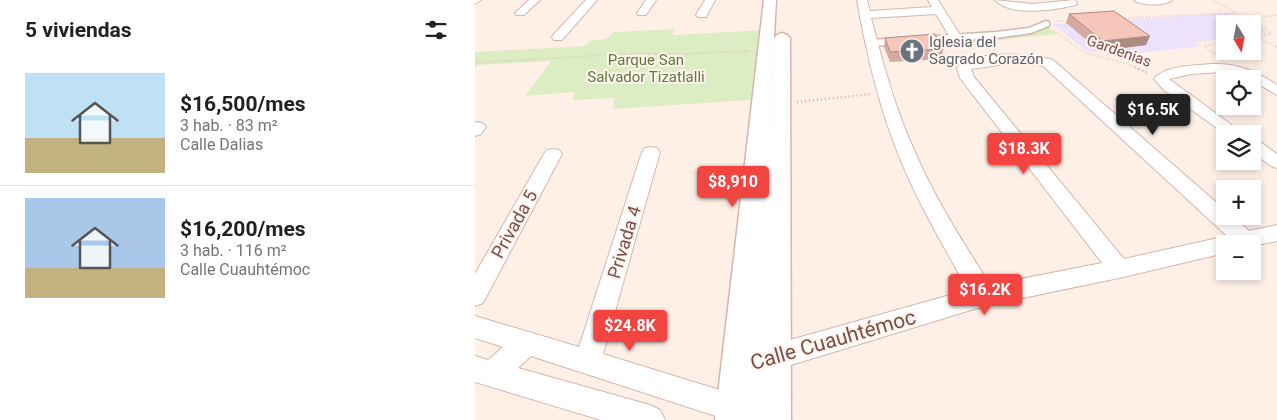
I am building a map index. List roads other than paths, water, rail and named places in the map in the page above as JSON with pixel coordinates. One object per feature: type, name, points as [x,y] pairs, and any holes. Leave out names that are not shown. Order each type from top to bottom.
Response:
[{"type":"street","points":[[520,12],[535,0]]},
{"type":"street","points":[[558,37],[592,0]]},
{"type":"street","points":[[642,13],[651,0]]},
{"type":"street","points":[[703,15],[710,0]]},
{"type":"street","points":[[475,327],[588,361],[734,414],[772,419],[782,103],[772,60],[771,0]]},
{"type":"street","points":[[734,414],[772,60],[782,0]]},
{"type":"street","points":[[933,0],[957,38]]},
{"type":"street","points":[[1000,0],[1007,5],[1020,7],[1072,3],[1070,0]]},
{"type":"street","points":[[1139,0],[1167,0]]},
{"type":"street","points":[[940,10],[863,7],[871,43],[897,131],[946,231],[984,296]]},
{"type":"street","points":[[871,43],[957,38],[1031,30],[1046,24]]},
{"type":"street","points":[[1119,270],[967,78],[964,68],[975,64],[1024,58],[1035,58],[1048,63],[1225,235]]},
{"type":"street","points":[[1223,125],[1169,87],[1161,79],[1163,76],[1229,68],[1249,74],[1277,91]]},
{"type":"street","points":[[1261,151],[1277,162]]},
{"type":"street","name":"Privada 4","points":[[588,361],[651,152]]},
{"type":"street","name":"Privada 5","points":[[475,296],[553,154]]},
{"type":"street","name":"Calle Cuauhtémoc","points":[[1261,237],[1277,233]]},
{"type":"street","name":"Calle Cuauhtémoc","points":[[739,367],[984,296],[1119,270],[1216,247]]},
{"type":"street","points":[[484,372],[527,342]]},
{"type":"street","points":[[484,372],[649,420]]},
{"type":"place","name":"Iglesia del Sagrado Corazón","points":[[912,51]]},
{"type":"park label","name":"Parque San Salvador Tizatlalli","points":[[646,68]]}]
